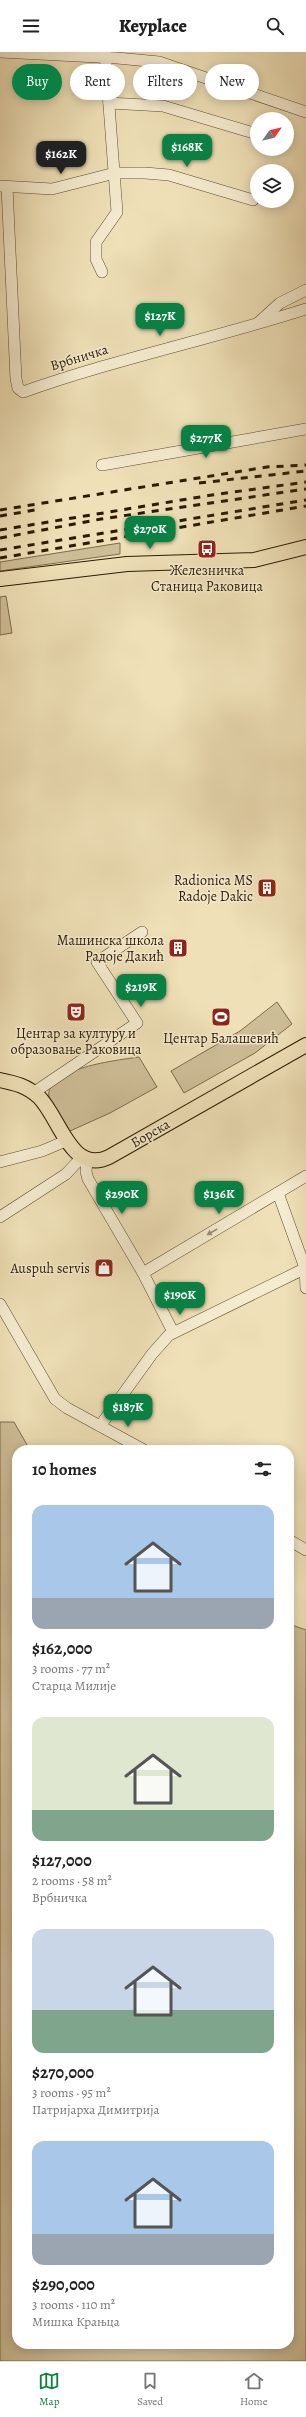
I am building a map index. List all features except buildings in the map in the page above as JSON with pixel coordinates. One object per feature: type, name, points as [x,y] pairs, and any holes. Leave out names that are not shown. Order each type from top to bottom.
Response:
[{"type":"main road","points":[[0,580],[127,564],[262,560],[306,547]]},
{"type":"main road","name":"Борска","points":[[84,1159],[98,1161],[109,1157],[306,1045]]},
{"type":"main road","points":[[0,1080],[17,1083],[33,1093],[48,1108],[68,1140],[84,1159]]},
{"type":"street","points":[[0,52],[105,55],[175,66],[306,112]]},
{"type":"street","points":[[102,272],[96,259],[95,247],[98,238],[117,212],[105,55]]},
{"type":"street","points":[[109,103],[163,106],[250,132]]},
{"type":"street","points":[[3,186],[52,189],[115,173],[169,175],[250,199]]},
{"type":"street","name":"Врбничка","points":[[3,186],[16,379],[18,388],[23,392],[81,371],[306,309]]},
{"type":"street","points":[[256,324],[280,303],[306,290]]},
{"type":"street","points":[[102,465],[306,429]]},
{"type":"street","points":[[33,1093],[137,1023],[97,962],[142,932]]},
{"type":"street","points":[[0,1162],[30,1155],[68,1140]]},
{"type":"street","points":[[0,1217],[66,1174],[84,1159]]},
{"type":"street","points":[[84,1159],[88,1179],[143,1273],[173,1332]]},
{"type":"street","points":[[143,1273],[306,1176]]},
{"type":"street","points":[[278,1193],[305,1268],[306,1288]]},
{"type":"street","points":[[100,1426],[152,1354],[173,1332],[305,1268]]},
{"type":"street","points":[[0,1304],[55,1399],[67,1408],[135,1445]]},
{"type":"street","points":[[294,1543],[306,1550]]},
{"type":"shaded area","points":[[120,543],[120,554],[0,571],[0,562]]},
{"type":"shaded area","points":[[6,596],[12,633],[0,635],[0,597]]},
{"type":"shaded area","points":[[277,1002],[292,1024],[255,1053],[184,1093],[171,1071],[240,1031]]},
{"type":"shaded area","points":[[139,1057],[157,1087],[110,1113],[70,1131],[49,1097],[51,1087],[58,1079],[70,1072],[85,1067],[116,1060]]},
{"type":"shaded area","points":[[0,1422],[14,1422],[27,1445],[12,1445],[12,2349],[294,2349],[294,1626],[306,1630],[306,2361],[0,2361]]},
{"type":"railway","points":[[0,510],[267,467],[306,465]]},
{"type":"railway","points":[[199,483],[306,471]]},
{"type":"railway","points":[[0,530],[212,495],[306,482]]},
{"type":"railway","points":[[0,538],[101,519],[306,489]]},
{"type":"railway","points":[[0,550],[306,500]]},
{"type":"railway","points":[[0,558],[306,506]]},
{"type":"railway","points":[[0,516],[35,510]]},
{"type":"place","name":"Железничка Станица Раковица","points":[[207,549]]},
{"type":"place","name":"Radionica MS Radoje Dakic","points":[[267,888]]},
{"type":"place","name":"Машинска школа Радоје Дакић","points":[[178,948]]},
{"type":"place","name":"Центар за културу и образовање Раковица","points":[[76,1012]]},
{"type":"place","name":"Центар Балашевић","points":[[221,1017]]},
{"type":"place","name":"Auspuh servis","points":[[104,1268]]}]
